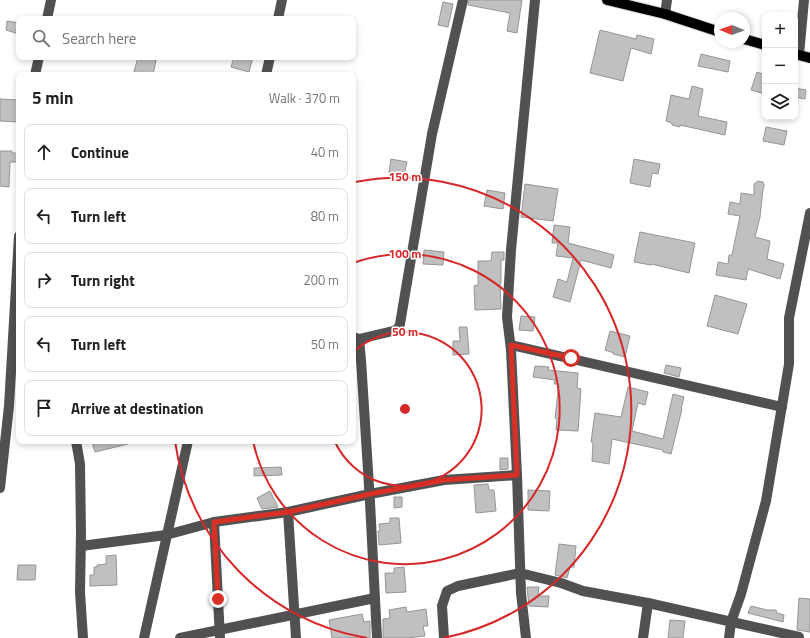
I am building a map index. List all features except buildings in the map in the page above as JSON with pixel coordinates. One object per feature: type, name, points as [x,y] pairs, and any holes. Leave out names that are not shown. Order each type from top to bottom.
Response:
[{"type":"main road","points":[[607,0],[665,14],[714,30]]},
{"type":"main road","points":[[750,41],[762,44]]},
{"type":"main road","points":[[798,54],[810,58]]},
{"type":"street","points":[[48,16],[51,0]]},
{"type":"street","points":[[279,16],[282,0]]},
{"type":"street","points":[[377,638],[370,494],[356,338],[393,331],[398,329],[400,324],[432,134],[463,0]]},
{"type":"street","points":[[526,638],[521,593],[511,345],[506,317],[535,0]]},
{"type":"street","points":[[665,14],[667,0]]},
{"type":"street","points":[[798,48],[804,0]]},
{"type":"street","points":[[36,72],[38,60]]},
{"type":"street","points":[[267,72],[269,60]]},
{"type":"street","points":[[729,638],[731,622],[741,594],[766,501],[789,364],[789,318],[810,213]]},
{"type":"street","points":[[0,488],[9,406],[16,287]]},
{"type":"street","points":[[511,345],[782,407]]},
{"type":"street","points":[[77,444],[80,464],[80,592],[84,638]]},
{"type":"street","points":[[144,638],[187,444]]},
{"type":"street","points":[[81,546],[166,535],[214,522],[288,512],[444,480],[517,475]]},
{"type":"street","points":[[288,512],[296,638]]},
{"type":"street","points":[[214,522],[220,634]]},
{"type":"street","points":[[444,638],[442,606],[447,591],[458,586],[520,573],[583,591],[648,603],[802,638]]},
{"type":"street","points":[[180,638],[220,634],[294,615],[375,598]]},
{"type":"street","points":[[643,638],[648,603]]},
{"type":"route","points":[[218,599],[214,522],[288,512],[444,480],[517,475],[511,345],[571,358]]}]
